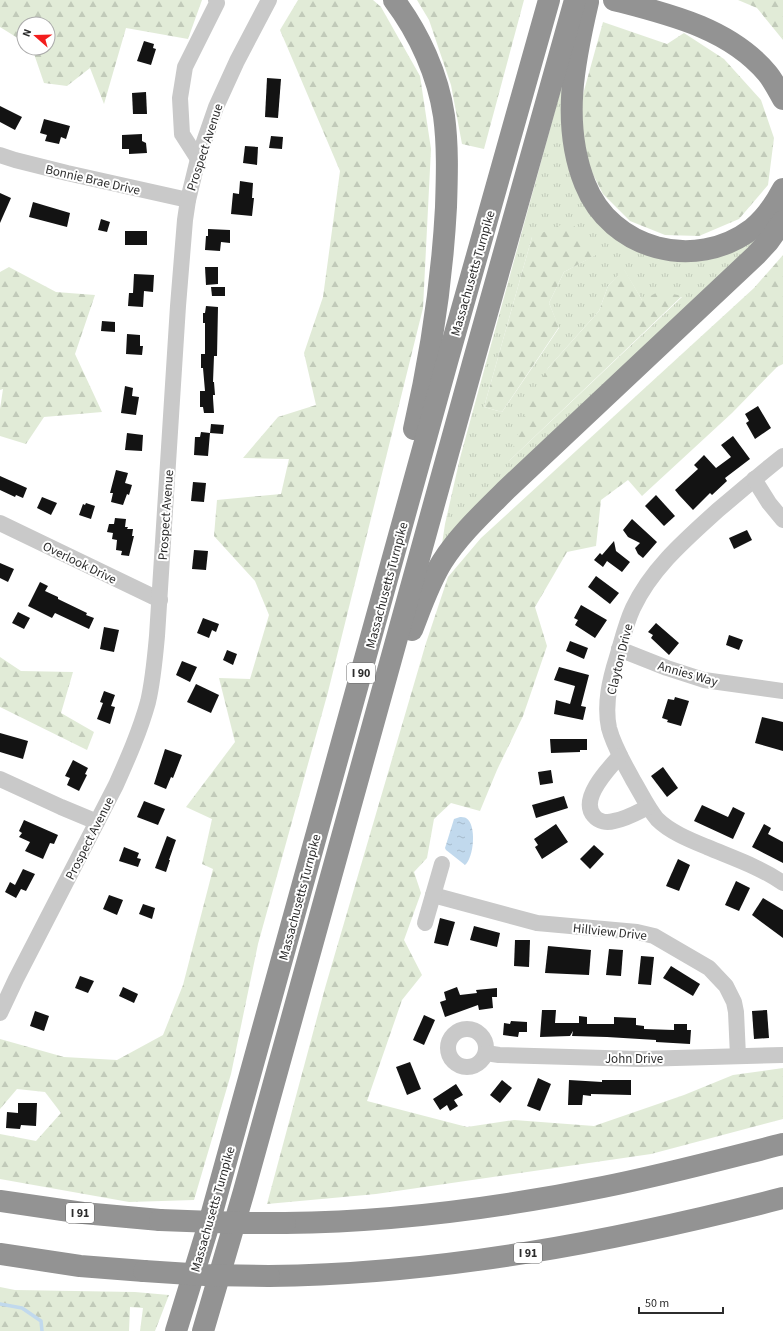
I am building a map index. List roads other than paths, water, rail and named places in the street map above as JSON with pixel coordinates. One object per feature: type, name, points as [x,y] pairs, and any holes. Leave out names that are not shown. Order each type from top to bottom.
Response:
[{"type":"highway","points":[[275,987],[286,924],[297,874],[326,777],[408,458],[426,375],[438,295],[445,230],[447,176],[447,142],[444,115],[432,70],[423,49],[412,27],[394,0]]},
{"type":"highway","name":"Massachusetts Turnpike","points":[[202,1331],[244,1191],[364,756],[580,14],[575,0]]},
{"type":"highway","points":[[614,0],[688,22],[727,40],[755,60],[767,73],[783,98]]},
{"type":"highway","points":[[656,0],[697,13],[729,27],[758,46],[783,70]]},
{"type":"highway","name":"Massachusetts Turnpike","points":[[176,1331],[204,1242],[546,7]]},
{"type":"highway","points":[[580,14],[571,103],[573,138],[576,156],[585,185],[598,208],[614,225],[635,240],[660,249],[687,251],[715,247],[728,243],[752,229],[770,210],[783,189]]},
{"type":"highway","points":[[364,756],[425,596],[442,563],[454,545],[507,489],[756,255],[768,242],[783,221]]},
{"type":"highway","name":"I 91","points":[[0,1201],[83,1213],[160,1220],[241,1223],[320,1223],[402,1216],[523,1201],[643,1178],[783,1144]]},
{"type":"highway","name":"I 91","points":[[0,1254],[80,1266],[212,1275],[269,1276],[328,1274],[412,1268],[501,1257],[629,1235],[697,1220],[783,1198]]},
{"type":"street","points":[[198,159],[182,134],[180,98],[185,67],[217,3],[216,0]]},
{"type":"street","name":"Prospect Avenue","points":[[0,1013],[128,758],[148,703],[155,656],[160,600],[178,306],[188,200],[207,130],[226,84],[269,0]]},
{"type":"street","name":"Bonnie Brae Drive","points":[[0,155],[66,173],[188,200]]},
{"type":"street","name":"Clayton Drive","points":[[783,456],[754,479],[683,542],[658,570],[643,590],[633,607],[619,649],[611,680],[608,708],[609,728],[616,748],[648,808],[658,819],[678,833],[761,870],[783,883]]},
{"type":"street","points":[[754,479],[769,504],[783,520]]},
{"type":"street","name":"Overlook Drive","points":[[0,523],[160,600]]},
{"type":"street","name":"Annies Way","points":[[619,649],[704,680],[783,691]]},
{"type":"street","points":[[620,756],[592,794],[590,802],[592,813],[599,820],[609,822],[621,820],[648,808]]},
{"type":"street","points":[[0,779],[60,807],[97,822]]},
{"type":"street","points":[[425,923],[442,864]]},
{"type":"street","name":"Hillview Drive","points":[[433,895],[537,923],[637,932],[654,936],[709,968],[726,986],[734,1002],[736,1012],[738,1056]]},
{"type":"street","name":"John Drive","points":[[486,1053],[499,1055],[640,1059],[783,1055]]},
{"type":"water","points":[[460,817],[469,821],[473,834],[472,849],[465,865],[445,848],[454,819]]},
{"type":"waterway","points":[[0,1304],[22,1308],[41,1321],[42,1331]]}]
